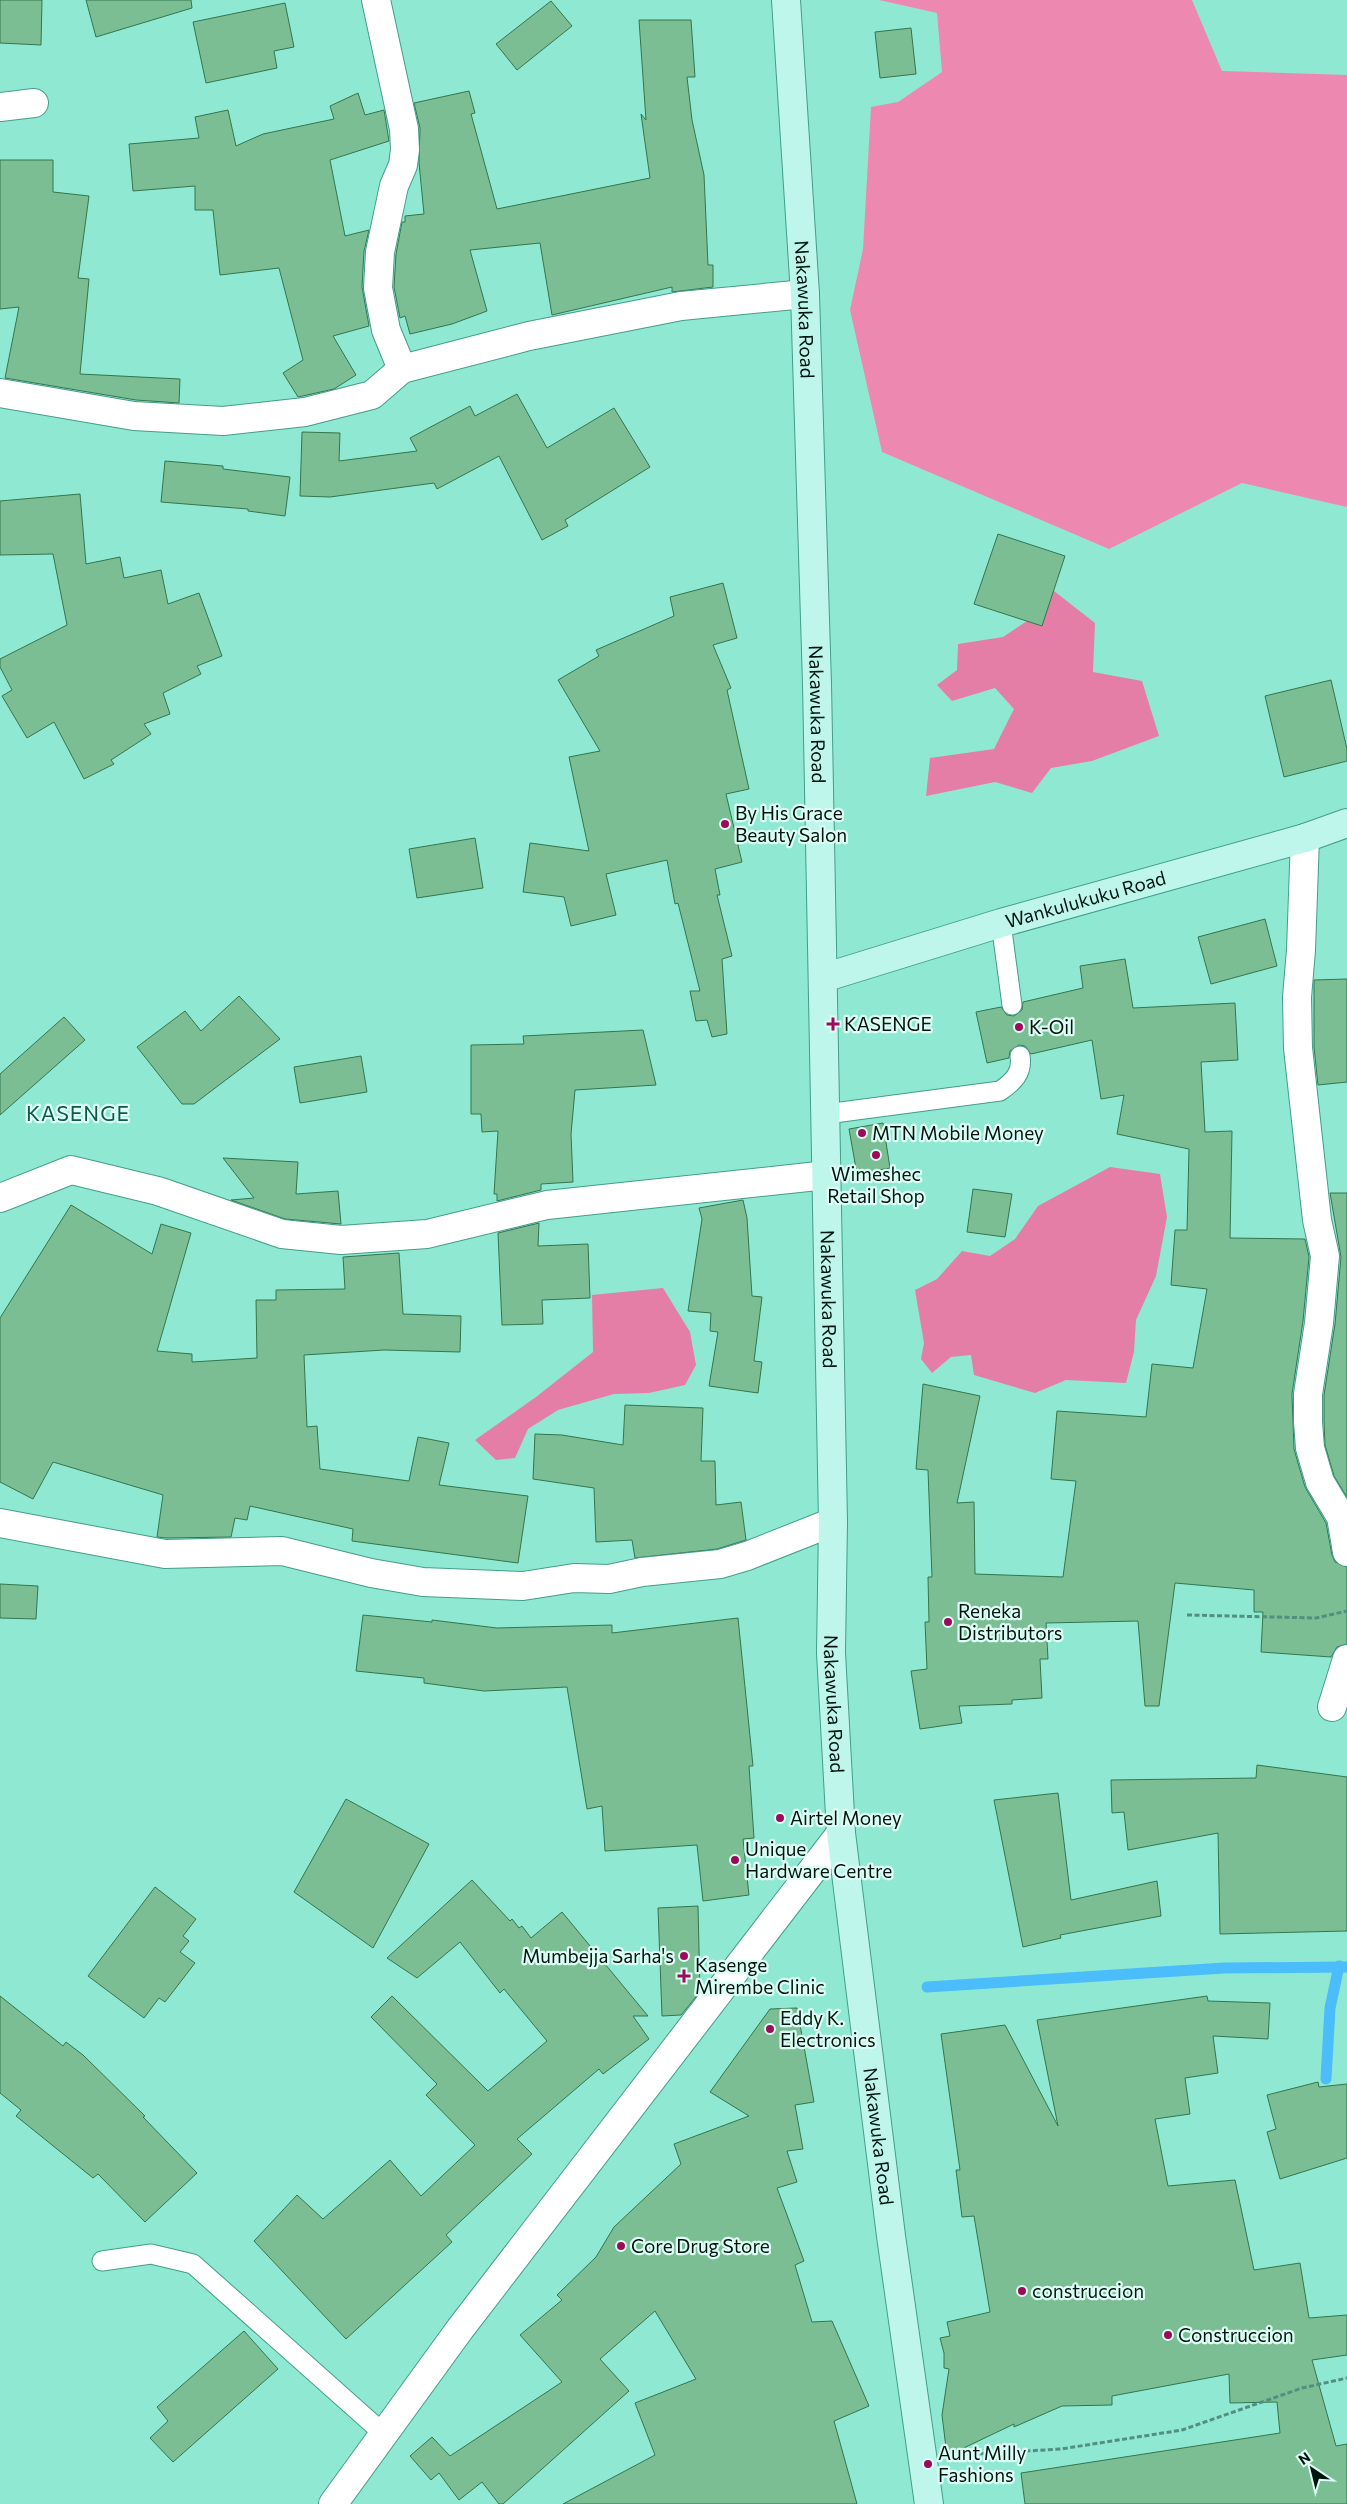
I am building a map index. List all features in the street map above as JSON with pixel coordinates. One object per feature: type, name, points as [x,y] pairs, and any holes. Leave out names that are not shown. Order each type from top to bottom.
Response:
[{"type":"main road","name":"Nakawuka Road","points":[[786,0],[805,294],[826,1114],[833,1522],[831,1653],[840,1833],[891,2236],[929,2504]]},
{"type":"main road","name":"Wankulukuku Road","points":[[823,978],[1001,923],[1304,838],[1347,823]]},
{"type":"street","points":[[376,0],[404,136],[403,165],[394,186],[380,252],[378,288],[386,330],[402,370]]},
{"type":"street","points":[[0,107],[34,103]]},
{"type":"street","points":[[0,393],[134,416],[223,421],[305,412],[372,395],[402,370],[529,336],[671,308],[805,294]]},
{"type":"street","points":[[1304,838],[1301,950],[1297,997],[1298,1048],[1315,1203],[1325,1256],[1319,1323],[1308,1394],[1308,1422],[1310,1448],[1325,1493],[1341,1517],[1347,1552]]},
{"type":"street","points":[[0,1198],[71,1170],[158,1191],[282,1234],[341,1240],[427,1234],[547,1205],[827,1175]]},
{"type":"street","points":[[0,1523],[165,1554],[244,1550],[282,1551],[371,1573],[423,1582],[523,1586],[574,1578],[609,1579],[642,1572],[720,1564],[747,1556],[833,1522]]},
{"type":"street","points":[[1332,1707],[1347,1659]]},
{"type":"street","points":[[333,2504],[460,2329],[840,1833]]},
{"type":"lane","points":[[1001,923],[1012,1005]]},
{"type":"lane","points":[[826,1114],[1000,1091],[1016,1080],[1022,1064],[1020,1056]]},
{"type":"lane","points":[[102,2261],[150,2254],[193,2264],[384,2434]]},
{"type":"path","points":[[1187,1615],[1316,1618],[1347,1611]]},
{"type":"path","points":[[923,2457],[1061,2449],[1182,2430],[1302,2388],[1347,2378]]},
{"type":"shaded area","points":[[879,0],[1192,0],[1222,71],[1347,75],[1347,507],[1242,483],[1109,549],[882,452],[850,310],[863,249],[871,107],[898,102],[942,72],[937,13]]},
{"type":"shaded area","points":[[1054,591],[1095,623],[1093,672],[1142,681],[1159,736],[1092,761],[1051,768],[1032,793],[995,782],[926,796],[930,758],[994,749],[1014,709],[995,688],[952,701],[937,685],[957,670],[958,644],[1003,637],[1027,621]]},
{"type":"shaded area","points":[[1110,1167],[1160,1174],[1167,1217],[1156,1276],[1136,1320],[1134,1352],[1126,1383],[1066,1380],[1035,1393],[974,1375],[971,1355],[951,1357],[932,1373],[921,1359],[924,1343],[915,1290],[937,1279],[962,1251],[990,1256],[1015,1239],[1038,1206]]},
{"type":"shaded area","points":[[663,1288],[690,1332],[696,1365],[685,1385],[649,1393],[614,1394],[558,1410],[528,1429],[515,1458],[496,1460],[475,1440],[536,1397],[593,1352],[592,1295]]},
{"type":"building","points":[[0,0],[42,0],[41,45],[0,43]]},
{"type":"building","points":[[86,0],[191,0],[192,8],[96,37]]},
{"type":"building","points":[[551,1],[572,26],[517,70],[496,44]]},
{"type":"building","points":[[285,3],[294,47],[274,51],[277,68],[206,83],[193,22]]},
{"type":"building","points":[[639,20],[691,20],[695,77],[687,77],[692,120],[704,175],[708,265],[713,265],[713,287],[672,292],[672,287],[552,315],[540,243],[470,250],[487,311],[452,324],[410,334],[405,316],[400,318],[394,287],[396,254],[402,222],[405,222],[405,216],[424,214],[419,163],[420,128],[414,103],[469,91],[475,113],[471,114],[497,209],[650,178],[641,114],[646,120]]},
{"type":"building","points":[[911,28],[916,74],[880,78],[875,32]]},
{"type":"building","points":[[358,93],[365,115],[384,110],[389,141],[330,160],[345,236],[369,230],[364,251],[362,287],[369,326],[333,336],[356,375],[334,389],[298,397],[283,373],[303,360],[279,268],[220,275],[213,210],[195,210],[195,186],[133,191],[129,144],[199,138],[195,117],[228,110],[236,146],[263,134],[334,119],[330,106]]},
{"type":"building","points":[[0,160],[53,160],[53,192],[89,196],[78,278],[89,279],[80,374],[180,379],[179,403],[136,400],[5,378],[19,307],[0,309]]},
{"type":"building","points":[[517,394],[547,448],[614,408],[650,467],[565,520],[568,526],[542,540],[499,456],[437,489],[434,483],[330,497],[300,496],[302,432],[340,433],[339,461],[417,451],[410,438],[470,406],[475,416]]},
{"type":"building","points":[[165,461],[223,466],[223,469],[290,477],[285,516],[248,511],[248,509],[161,502]]},
{"type":"building","points":[[80,494],[86,564],[120,557],[124,578],[161,570],[168,604],[199,593],[222,656],[197,666],[201,674],[163,693],[170,714],[144,724],[151,734],[111,760],[114,764],[84,779],[54,722],[27,738],[2,696],[12,690],[0,667],[0,659],[67,625],[53,554],[0,555],[0,501]]},
{"type":"building","points":[[998,534],[1065,556],[1042,626],[974,604]]},
{"type":"building","points":[[723,583],[737,638],[713,645],[731,688],[727,690],[749,789],[726,794],[742,862],[715,869],[720,895],[717,895],[732,956],[722,959],[727,1034],[712,1037],[707,1020],[696,1021],[690,991],[700,991],[678,903],[675,904],[667,860],[606,874],[616,915],[571,926],[564,897],[523,892],[530,843],[589,851],[569,757],[600,751],[558,680],[599,656],[596,650],[674,616],[670,597]]},
{"type":"building","points":[[1331,680],[1347,749],[1347,761],[1284,777],[1265,696]]},
{"type":"building","points":[[475,838],[483,888],[417,898],[409,849]]},
{"type":"building","points":[[1265,919],[1277,966],[1211,984],[1198,937]]},
{"type":"building","points":[[1125,959],[1133,1008],[1235,1003],[1238,1060],[1201,1062],[1205,1132],[1232,1131],[1230,1238],[1305,1239],[1309,1257],[1303,1321],[1292,1394],[1294,1449],[1305,1487],[1326,1523],[1335,1562],[1347,1567],[1347,1644],[1337,1647],[1331,1657],[1261,1652],[1263,1612],[1254,1612],[1254,1590],[1175,1583],[1159,1706],[1145,1706],[1138,1621],[1046,1623],[1048,1659],[1040,1659],[1042,1698],[1012,1700],[1012,1704],[959,1706],[962,1723],[920,1729],[911,1671],[927,1669],[925,1622],[929,1622],[928,1577],[932,1577],[928,1470],[916,1469],[923,1384],[980,1396],[957,1503],[974,1502],[975,1574],[1063,1577],[1076,1481],[1051,1479],[1057,1411],[1146,1417],[1152,1364],[1193,1368],[1207,1289],[1171,1285],[1175,1230],[1187,1230],[1189,1149],[1117,1134],[1124,1095],[1101,1099],[1092,1040],[1031,1054],[1025,1046],[1019,1045],[1010,1051],[1009,1058],[987,1063],[976,1012],[1001,1007],[1007,1015],[1014,1016],[1022,1010],[1023,1002],[1083,988],[1080,966]]},
{"type":"building","points":[[1347,979],[1347,1082],[1318,1085],[1314,1047],[1314,980]]},
{"type":"building","points":[[239,996],[280,1039],[194,1104],[182,1104],[137,1047],[185,1011],[201,1031]]},
{"type":"building","points":[[64,1017],[85,1040],[0,1115],[0,1074]]},
{"type":"building","points":[[643,1030],[656,1085],[575,1090],[571,1134],[573,1182],[541,1184],[541,1190],[497,1201],[497,1194],[494,1194],[498,1131],[482,1132],[481,1114],[471,1114],[471,1045],[524,1044],[523,1036]]},
{"type":"building","points":[[361,1056],[367,1092],[300,1103],[294,1067]]},
{"type":"building","points":[[883,1123],[890,1168],[857,1174],[849,1129]]},
{"type":"building","points":[[223,1158],[298,1162],[296,1194],[338,1191],[341,1224],[285,1219],[231,1200],[254,1198]]},
{"type":"building","points":[[973,1189],[1012,1194],[1005,1237],[967,1232]]},
{"type":"building","points":[[1330,1193],[1347,1193],[1347,1497],[1334,1476],[1325,1445],[1324,1395],[1335,1324],[1341,1257]]},
{"type":"building","points":[[743,1200],[747,1218],[752,1296],[762,1297],[754,1361],[762,1362],[758,1393],[709,1386],[718,1332],[710,1331],[711,1313],[688,1311],[702,1219],[699,1208]]},
{"type":"building","points":[[71,1205],[152,1254],[161,1224],[191,1233],[157,1351],[192,1354],[192,1362],[257,1358],[256,1300],[276,1300],[276,1290],[345,1289],[343,1257],[399,1253],[403,1314],[461,1316],[460,1352],[384,1350],[304,1355],[307,1427],[317,1426],[320,1469],[409,1481],[418,1437],[449,1443],[439,1485],[528,1496],[518,1563],[352,1541],[353,1529],[250,1506],[247,1520],[235,1518],[231,1537],[157,1537],[163,1495],[53,1462],[33,1499],[0,1482],[0,1318]]},
{"type":"building","points":[[539,1223],[538,1246],[588,1244],[590,1298],[542,1300],[543,1324],[502,1325],[498,1233]]},
{"type":"building","points":[[625,1405],[703,1408],[701,1461],[715,1461],[716,1505],[741,1502],[746,1540],[717,1549],[635,1558],[632,1540],[596,1542],[594,1488],[533,1479],[535,1434],[562,1435],[623,1445]]},
{"type":"building","points":[[0,1584],[38,1586],[36,1619],[0,1618]]},
{"type":"building","points":[[363,1615],[432,1622],[432,1620],[497,1628],[612,1625],[612,1633],[738,1618],[753,1766],[749,1766],[754,1838],[743,1839],[749,1895],[703,1901],[697,1845],[605,1851],[602,1806],[587,1809],[567,1687],[484,1691],[424,1683],[424,1678],[356,1671]]},
{"type":"building","points":[[1257,1765],[1347,1777],[1347,1931],[1220,1934],[1218,1833],[1128,1850],[1124,1812],[1112,1813],[1111,1780],[1256,1778]]},
{"type":"building","points":[[1058,1793],[1071,1900],[1157,1881],[1161,1916],[1060,1935],[1061,1938],[1023,1947],[994,1800]]},
{"type":"building","points":[[346,1799],[429,1844],[373,1948],[294,1892]]},
{"type":"building","points":[[472,1880],[510,1921],[512,1919],[519,1928],[522,1926],[531,1938],[562,1912],[648,2016],[633,2016],[649,2039],[603,2074],[599,2069],[517,2139],[532,2154],[446,2235],[452,2242],[346,2339],[254,2241],[297,2195],[323,2219],[390,2160],[421,2196],[475,2145],[426,2095],[437,2084],[371,2017],[392,1996],[488,2091],[547,2041],[504,1989],[500,1993],[460,1942],[417,1978],[387,1958]]},
{"type":"building","points":[[155,1887],[196,1919],[183,1936],[189,1941],[180,1952],[195,1963],[165,2002],[159,1998],[144,2018],[88,1976]]},
{"type":"building","points":[[698,1906],[700,1992],[681,2015],[662,2016],[658,1908]]},
{"type":"building","points":[[0,1996],[63,2046],[66,2042],[83,2055],[145,2116],[143,2117],[197,2173],[145,2222],[98,2174],[93,2178],[16,2116],[21,2110],[0,2093]]},
{"type":"building","points":[[1207,1996],[1208,2001],[1270,2003],[1268,2039],[1213,2036],[1218,2073],[1185,2078],[1190,2114],[1155,2119],[1168,2186],[1235,2180],[1254,2270],[1300,2263],[1309,2318],[1347,2315],[1347,2355],[1312,2360],[1336,2446],[1347,2444],[1347,2504],[1025,2504],[1021,2473],[1280,2433],[1277,2402],[1230,2403],[1229,2374],[1112,2396],[1112,2405],[1062,2406],[1014,2427],[1014,2424],[947,2456],[942,2415],[949,2369],[944,2368],[944,2353],[940,2338],[950,2336],[947,2322],[990,2312],[974,2216],[962,2217],[956,2170],[960,2170],[941,2034],[1005,2025],[1058,2126],[1037,2020]]},
{"type":"building","points":[[797,2008],[814,2102],[795,2105],[803,2149],[787,2151],[797,2182],[777,2188],[804,2261],[795,2265],[812,2322],[832,2321],[869,2406],[834,2421],[857,2504],[563,2504],[655,2455],[635,2403],[696,2379],[655,2311],[600,2359],[629,2391],[503,2504],[499,2504],[482,2482],[459,2500],[439,2473],[431,2480],[410,2456],[432,2437],[450,2456],[562,2382],[520,2335],[562,2300],[557,2295],[596,2257],[614,2227],[681,2164],[674,2144],[749,2116],[710,2092],[770,2009]]},
{"type":"building","points":[[1318,2082],[1319,2087],[1347,2084],[1347,2158],[1280,2179],[1267,2132],[1276,2129],[1267,2095]]},
{"type":"building","points":[[244,2331],[278,2369],[173,2462],[150,2438],[168,2421],[157,2407]]},
{"type":"waterway","points":[[1326,2079],[1330,2008],[1339,1966]]},
{"type":"waterway","points":[[927,1987],[1224,1968],[1347,1967]]},
{"type":"place","name":"By His Grace Beauty Salon","points":[[725,824]]},
{"type":"place","name":"KASENGE","points":[[833,1024]]},
{"type":"place","name":"K-Oil","points":[[1019,1027]]},
{"type":"place","name":"MTN Mobile Money","points":[[862,1133]]},
{"type":"place","name":"Wimeshec Retail Shop","points":[[876,1155]]},
{"type":"place","name":"Reneka Distributors","points":[[948,1622]]},
{"type":"place","name":"Airtel Money","points":[[780,1818]]},
{"type":"place","name":"Unique Hardware Centre","points":[[735,1860]]},
{"type":"place","name":"Mumbejja Sarha's","points":[[684,1956]]},
{"type":"place","name":"Kasenge Mirembe Clinic","points":[[684,1976]]},
{"type":"place","name":"Eddy K. Electronics","points":[[770,2029]]},
{"type":"place","name":"Core Drug Store","points":[[621,2246]]},
{"type":"place","name":"construccion","points":[[1022,2291]]},
{"type":"place","name":"Construccion","points":[[1168,2335]]},
{"type":"place","name":"Aunt Milly Fashions","points":[[928,2464]]},
{"type":"district","name":"KASENGE","points":[[78,1114]]}]
